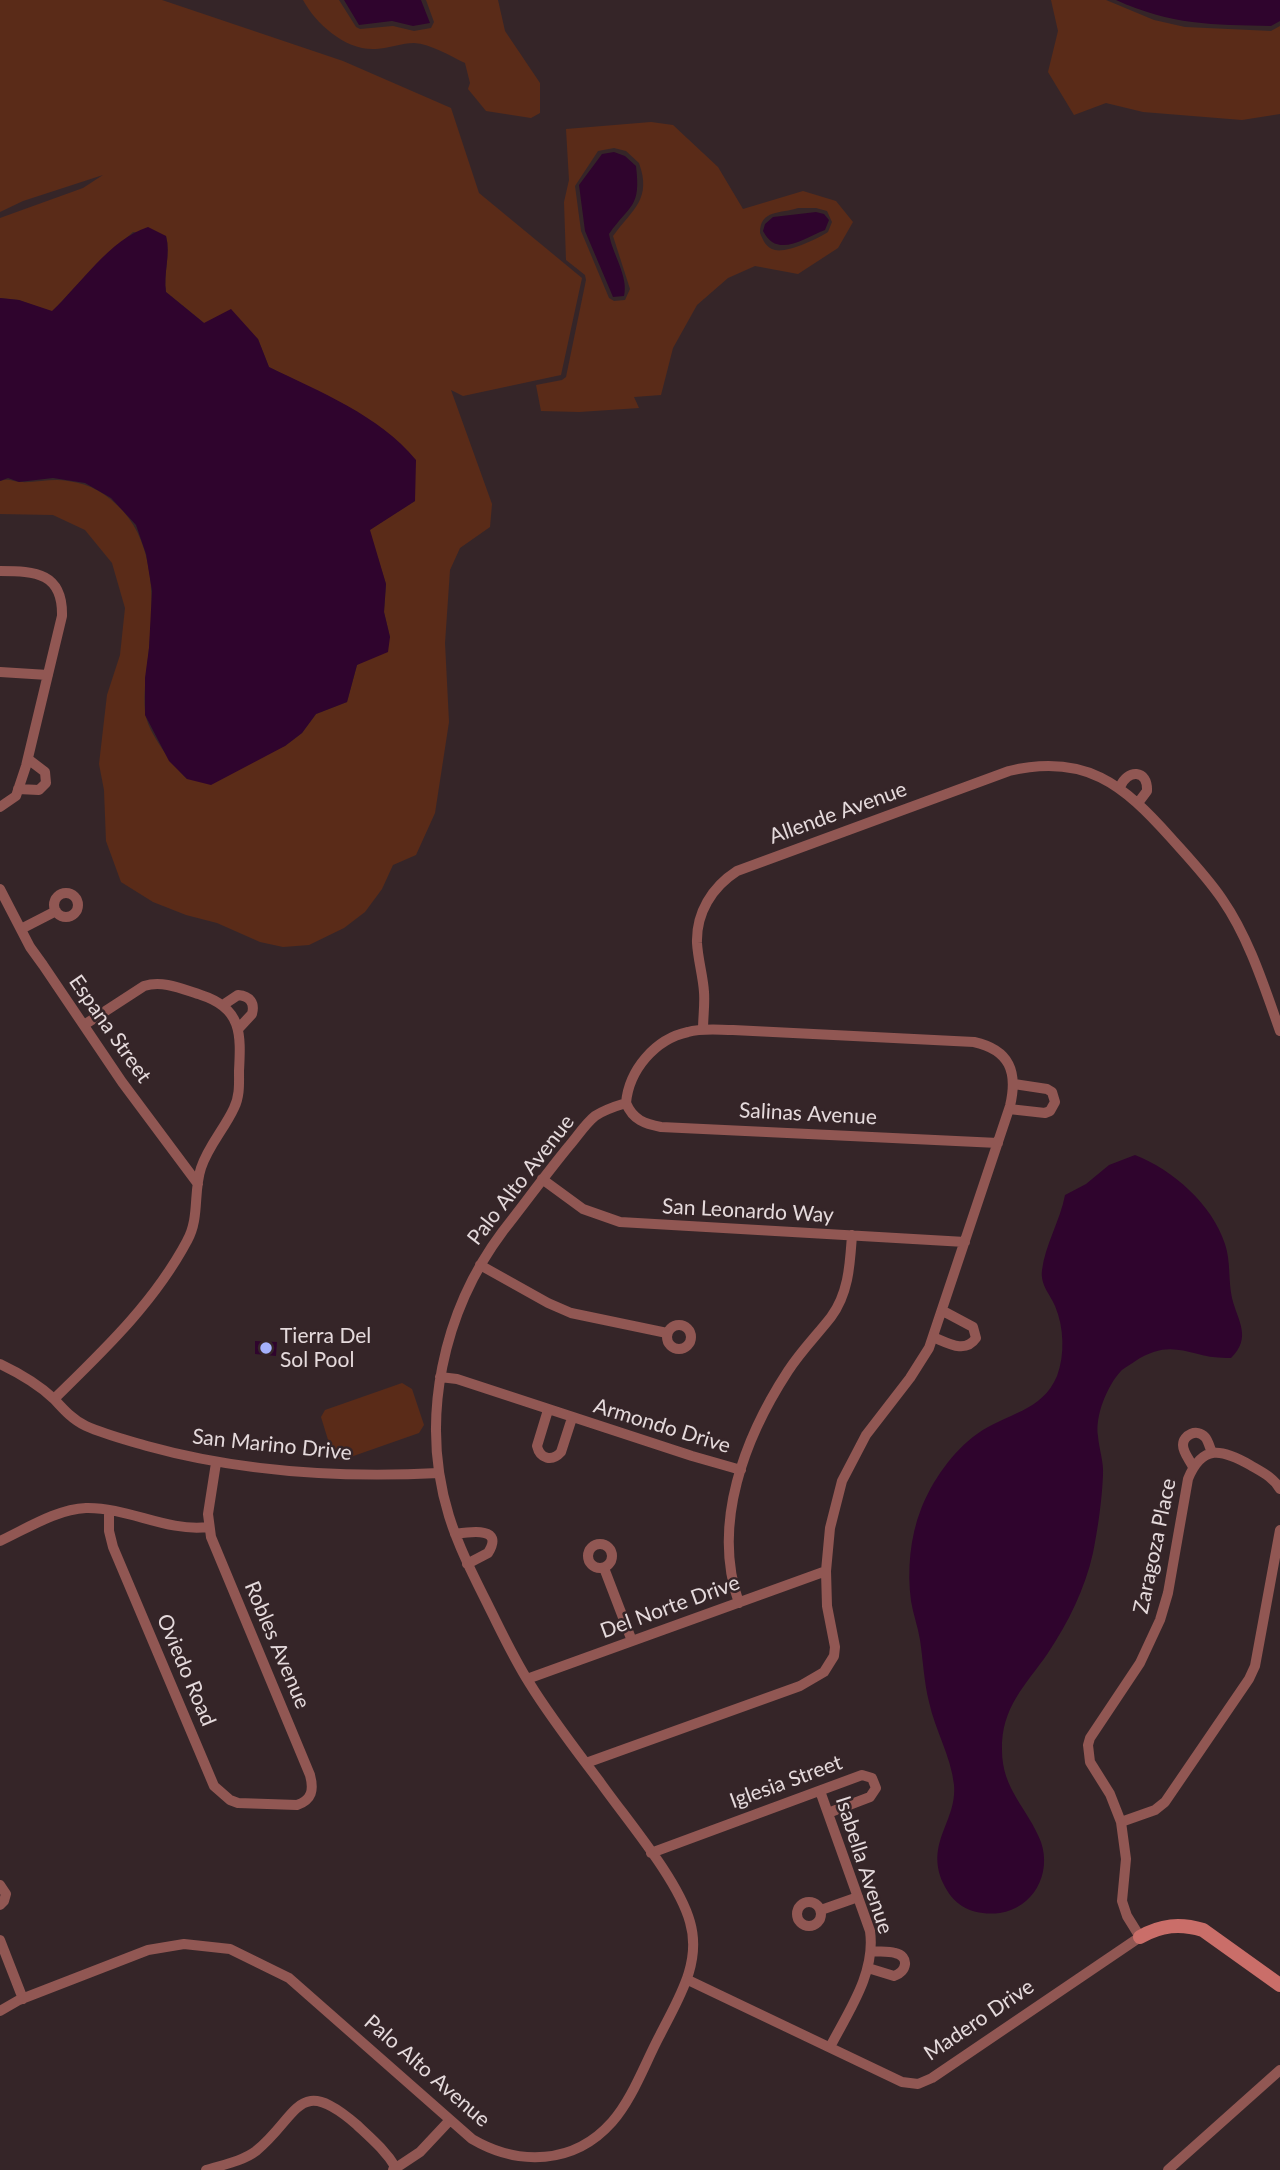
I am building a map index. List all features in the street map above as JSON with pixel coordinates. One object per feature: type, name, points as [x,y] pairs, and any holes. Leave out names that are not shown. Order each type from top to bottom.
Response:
[{"type":"street","points":[[0,571],[38,573],[50,580],[58,590],[62,603],[62,616],[28,759],[16,796],[0,807]]},
{"type":"street","points":[[0,672],[48,675]]},
{"type":"street","points":[[18,789],[39,790],[46,783],[45,772],[28,759]]},
{"type":"street","name":"Allende Avenue","points":[[703,1030],[704,992],[697,942],[698,928],[701,913],[718,885],[737,871],[973,784],[1029,766],[1050,766],[1097,775],[1120,787],[1193,862],[1222,899],[1245,939],[1280,1031]]},
{"type":"street","points":[[1120,787],[1124,778],[1129,775],[1141,775],[1147,785],[1147,791],[1138,803]]},
{"type":"street","name":"Espana Street","points":[[0,889],[30,947],[122,1082],[198,1184]]},
{"type":"street","points":[[21,929],[56,911]]},
{"type":"street","points":[[54,1399],[122,1332],[145,1304],[186,1243],[195,1216],[201,1167],[238,1099],[239,1028],[223,1005],[212,999],[173,986],[152,983],[84,1025]]},
{"type":"street","points":[[223,1005],[238,995],[249,998],[253,1003],[252,1014],[239,1028]]},
{"type":"street","points":[[586,1763],[800,1686],[824,1672],[834,1656],[835,1647],[827,1606],[826,1571],[830,1528],[836,1503],[853,1459],[877,1419],[919,1365],[933,1337],[998,1143],[1014,1084],[1012,1068],[999,1052],[985,1044],[974,1042],[703,1030],[676,1035],[650,1052],[630,1083],[626,1103]]},
{"type":"street","points":[[1009,1108],[1045,1113],[1050,1111],[1055,1102],[1052,1092],[1047,1089],[1014,1084]]},
{"type":"street","name":"Salinas Avenue","points":[[626,1103],[639,1121],[662,1127],[998,1143]]},
{"type":"street","name":"Palo Alto Avenue","points":[[0,2011],[23,1999],[148,1950],[167,1945],[205,1944],[230,1949],[289,1978],[472,2139],[512,2157],[548,2156],[582,2146],[606,2128],[621,2109],[688,1980],[693,1943],[691,1924],[676,1889],[527,1679],[467,1564],[455,1534],[439,1473],[436,1444],[440,1377],[460,1307],[480,1265],[542,1179],[596,1116],[626,1103]]},
{"type":"street","name":"San Leonardo Way","points":[[542,1179],[583,1209],[620,1222],[965,1242]]},
{"type":"street","points":[[739,1602],[730,1572],[728,1549],[729,1523],[741,1470],[756,1428],[772,1397],[798,1356],[833,1315],[849,1274],[852,1235]]},
{"type":"street","points":[[480,1265],[571,1313],[667,1334]]},
{"type":"street","points":[[933,1337],[963,1347],[971,1345],[976,1338],[973,1327],[943,1311]]},
{"type":"street","name":"San Marino Drive","points":[[0,1364],[31,1381],[76,1421],[92,1429],[216,1463],[386,1475],[439,1473]]},
{"type":"street","name":"Armondo Drive","points":[[440,1377],[457,1380],[741,1470]]},
{"type":"street","name":"Armondo Drive","points":[[548,1410],[537,1446],[542,1456],[547,1458],[561,1452],[572,1418]]},
{"type":"street","name":"Zaragoza Place","points":[[1140,1937],[1127,1916],[1122,1901],[1126,1855],[1121,1822],[1110,1794],[1091,1765],[1087,1752],[1088,1742],[1137,1667],[1160,1620],[1175,1559],[1187,1482],[1194,1466],[1207,1455],[1205,1436],[1198,1433],[1185,1439],[1184,1448],[1194,1466]]},
{"type":"street","points":[[1207,1455],[1221,1452],[1234,1457],[1271,1477],[1280,1489]]},
{"type":"street","name":"Robles Avenue","points":[[216,1463],[208,1527],[313,1787],[305,1802],[297,1805],[268,1804]]},
{"type":"street","points":[[0,1541],[72,1510],[84,1508],[109,1510],[176,1526],[208,1527]]},
{"type":"street","name":"Oviedo Road","points":[[109,1510],[109,1531],[113,1547],[214,1786],[230,1800],[268,1804]]},
{"type":"street","points":[[1121,1822],[1155,1810],[1165,1802],[1251,1676],[1280,1530]]},
{"type":"street","points":[[455,1534],[480,1531],[490,1537],[492,1543],[488,1553],[467,1564]]},
{"type":"street","points":[[604,1568],[632,1641]]},
{"type":"street","name":"Del Norte Drive","points":[[527,1679],[826,1571]]},
{"type":"street","name":"Iglesia Street","points":[[651,1853],[862,1775],[875,1783],[874,1794],[870,1797],[828,1813]]},
{"type":"street","name":"Isabella Avenue","points":[[820,1791],[870,1931],[871,1951],[868,1968],[830,2048]]},
{"type":"street","points":[[0,1885],[6,1894],[5,1901],[0,1905]]},
{"type":"street","points":[[821,1910],[858,1897]]},
{"type":"street","name":"Madero Drive","points":[[688,1980],[902,2082],[918,2084],[925,2082],[1157,1928],[1188,1926],[1203,1930],[1280,1985]]},
{"type":"street","points":[[0,1940],[23,1999]]},
{"type":"street","name":"Isabella Avenue","points":[[868,1968],[894,1976],[900,1975],[906,1966],[903,1956],[898,1953],[871,1951]]},
{"type":"street","points":[[1168,2170],[1280,2070]]},
{"type":"street","points":[[206,2170],[254,2152],[296,2107],[312,2101],[322,2101],[337,2108],[386,2152],[395,2169],[420,2152],[450,2120]]},
{"type":"street","points":[[238,2159],[244,2170]]},
{"type":"shaded area","points":[[0,0],[162,0],[343,61],[451,108],[479,193],[582,278],[561,375],[463,396],[451,390],[492,504],[490,527],[460,548],[450,570],[445,643],[449,722],[435,813],[416,855],[393,865],[382,889],[365,912],[344,928],[309,945],[283,947],[260,942],[217,923],[153,902],[121,882],[106,841],[104,790],[99,764],[107,695],[120,655],[125,608],[112,563],[85,530],[53,515],[0,514],[0,481],[76,482],[111,500],[134,525],[147,558],[150,576],[152,612],[145,712],[155,738],[187,779],[285,746],[302,733],[316,714],[347,702],[357,665],[390,637],[384,612],[386,584],[369,530],[415,501],[347,406],[269,367],[258,339],[204,323],[166,292],[166,236],[133,232],[94,267],[52,312],[19,300],[0,298],[0,218],[83,188],[103,175],[23,201],[0,212]]},
{"type":"shaded area","points":[[303,0],[339,0],[360,29],[393,26],[414,31],[431,28],[434,22],[426,0],[498,0],[505,31],[540,83],[540,113],[531,118],[486,111],[468,89],[470,83],[465,63],[420,44],[409,43],[376,49],[354,46],[324,27]]},
{"type":"shaded area","points":[[344,0],[421,0],[430,23],[413,26],[392,21],[359,25]]},
{"type":"shaded area","points":[[1051,0],[1106,0],[1154,20],[1185,27],[1271,31],[1280,26],[1280,114],[1242,120],[1143,112],[1106,103],[1074,115],[1048,72],[1058,31]]},
{"type":"shaded area","points":[[1116,0],[1280,0],[1280,21],[1271,26],[1192,22],[1155,14]]},
{"type":"shaded area","points":[[651,122],[673,125],[718,167],[743,209],[803,191],[836,201],[853,222],[838,248],[798,274],[755,266],[728,278],[697,305],[673,348],[661,395],[634,397],[639,408],[579,412],[541,411],[536,385],[566,377],[586,280],[585,275],[566,260],[564,202],[569,180],[566,129]],"holes":[[[614,148],[626,151],[639,163],[643,186],[638,203],[613,236],[630,289],[625,300],[614,301],[609,298],[581,231],[575,186],[598,151]],[[798,208],[827,211],[832,222],[828,232],[794,247],[780,250],[769,247],[760,233],[764,220],[773,214]]]},
{"type":"shaded area","points":[[614,152],[625,156],[636,166],[637,190],[633,204],[609,234],[625,289],[624,296],[613,297],[585,231],[579,185],[602,154]]},
{"type":"shaded area","points":[[816,212],[824,214],[829,220],[825,230],[800,241],[776,244],[763,231],[765,224],[773,217]]},
{"type":"shaded area","points":[[148,227],[166,236],[166,292],[204,323],[231,309],[258,339],[269,367],[367,417],[401,444],[416,460],[415,501],[370,530],[386,584],[384,612],[390,637],[388,652],[357,665],[347,702],[316,714],[302,733],[285,746],[211,785],[187,779],[169,761],[145,715],[152,591],[146,554],[136,525],[111,498],[85,483],[53,478],[19,482],[8,478],[0,481],[0,298],[19,300],[52,311],[108,252],[134,233]]},
{"type":"shaded area","points":[[1135,1155],[1177,1179],[1201,1202],[1219,1229],[1227,1251],[1232,1298],[1242,1329],[1241,1343],[1231,1358],[1217,1358],[1172,1349],[1148,1354],[1121,1371],[1107,1393],[1098,1420],[1103,1470],[1098,1524],[1090,1566],[1081,1593],[1062,1630],[1016,1697],[1003,1735],[1003,1764],[1006,1776],[1041,1842],[1044,1854],[1042,1877],[1030,1897],[1012,1910],[982,1913],[966,1908],[953,1898],[938,1869],[939,1844],[951,1810],[954,1785],[950,1764],[929,1702],[911,1601],[909,1578],[914,1531],[931,1488],[960,1449],[988,1427],[1033,1405],[1050,1388],[1060,1368],[1062,1341],[1058,1314],[1044,1285],[1042,1270],[1065,1195],[1086,1184],[1109,1165]]},
{"type":"shaded area","name":"Tierra Del Sol Pool","points":[[255,1341],[277,1342],[276,1356],[255,1354]]},
{"type":"shaded area","points":[[402,1383],[412,1389],[424,1425],[419,1433],[342,1460],[333,1456],[321,1417],[325,1410]]},
{"type":"place","name":"Tierra Del Sol Pool","points":[[266,1348]]}]
